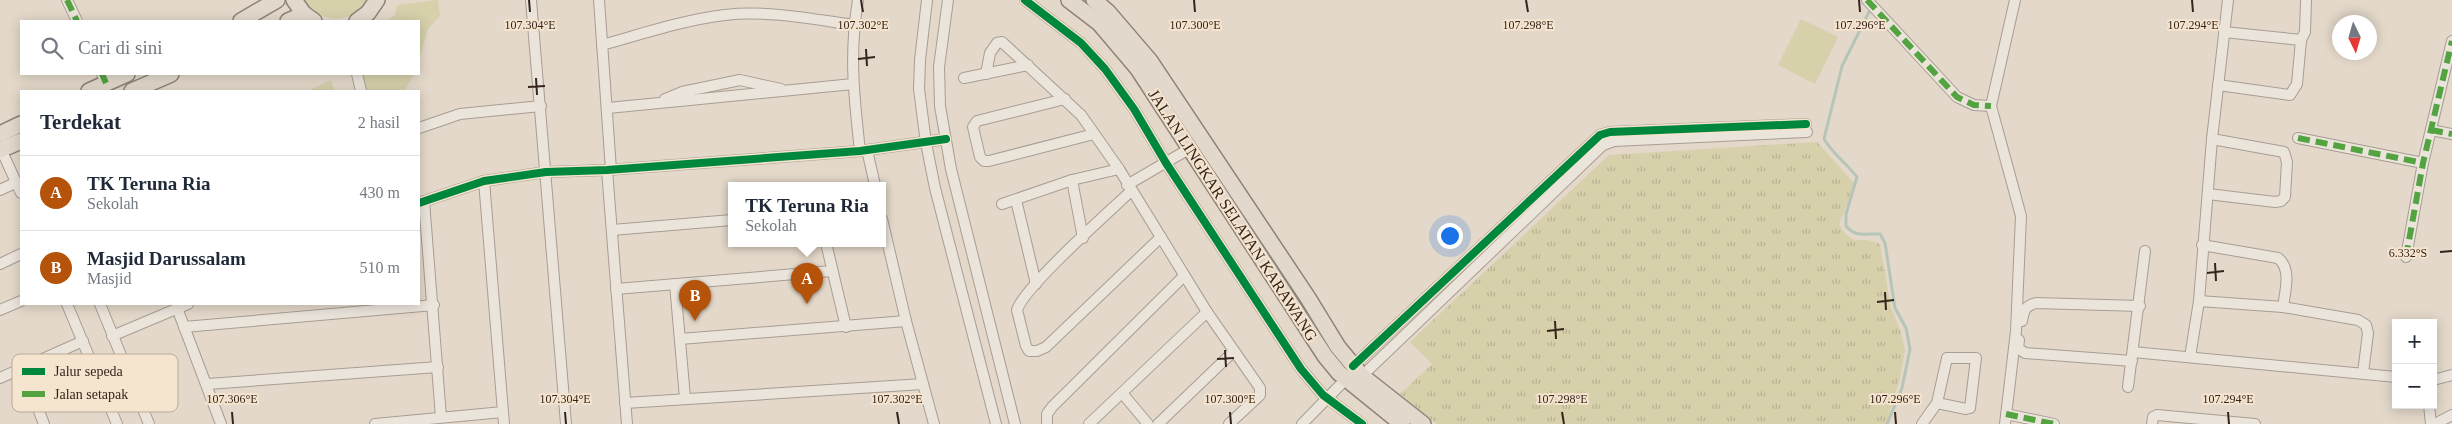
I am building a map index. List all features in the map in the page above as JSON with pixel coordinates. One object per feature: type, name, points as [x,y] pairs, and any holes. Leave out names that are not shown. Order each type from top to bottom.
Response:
[{"type":"main road","points":[[243,20],[277,0]]},
{"type":"main road","points":[[294,0],[309,18]]},
{"type":"main road","points":[[359,20],[368,14],[377,0]]},
{"type":"main road","name":"JALAN LINGKAR SELATAN KARAWANG","points":[[1069,0],[1098,23],[1138,69],[1325,356],[1354,374],[1423,424]]},
{"type":"main road","name":"JALAN LINGKAR SELATAN KARAWANG","points":[[1094,0],[1108,12],[1150,60],[1308,298],[1354,374],[1402,424]]},
{"type":"main road","points":[[295,20],[309,18]]},
{"type":"main road","points":[[90,90],[104,78],[121,75]]},
{"type":"main road","points":[[134,90],[169,75]]},
{"type":"main road","points":[[0,134],[20,124]]},
{"type":"main road","points":[[0,149],[20,140]]},
{"type":"main road","points":[[1220,196],[1234,188]]},
{"type":"street","points":[[67,0],[77,20]]},
{"type":"street","points":[[531,0],[566,424]]},
{"type":"street","points":[[599,0],[608,108],[612,230],[627,424]]},
{"type":"street","points":[[858,0],[854,25],[853,84],[864,151],[874,182]]},
{"type":"street","points":[[928,0],[920,60],[919,89],[926,143],[935,188],[996,424]]},
{"type":"street","points":[[949,0],[939,67],[940,106],[951,169],[1015,424]]},
{"type":"street","points":[[1025,0],[1081,43],[1105,69],[1134,109],[1166,162],[1301,369],[1328,399],[1362,424]]},
{"type":"street","points":[[1867,0],[1957,97],[1974,105],[1991,106]]},
{"type":"street","points":[[2015,0],[1991,106],[2021,216],[2016,331],[2006,419],[2054,424]]},
{"type":"street","points":[[2190,357],[2199,301],[2212,139],[2228,0]]},
{"type":"street","points":[[2218,85],[2290,95],[2297,84],[2301,40],[2305,32],[2306,0]]},
{"type":"street","points":[[602,45],[661,28],[724,15],[776,15],[854,25]]},
{"type":"street","points":[[2224,32],[2301,40]]},
{"type":"street","points":[[2406,257],[2430,130],[2452,41]]},
{"type":"street","points":[[986,74],[991,49],[1000,42],[1028,64],[1081,115],[1119,169],[1207,312],[1261,391],[1229,424]]},
{"type":"street","points":[[964,78],[1028,64]]},
{"type":"street","points":[[357,75],[361,90]]},
{"type":"street","points":[[608,108],[853,84]]},
{"type":"street","points":[[1065,99],[977,121],[974,127],[980,157],[984,161],[989,161],[1094,134]]},
{"type":"street","points":[[420,128],[460,114],[541,106]]},
{"type":"street","points":[[1302,424],[1375,354],[1603,145],[1614,141],[1807,128]]},
{"type":"street","points":[[2430,130],[2452,134]]},
{"type":"street","points":[[2298,138],[2423,163]]},
{"type":"street","points":[[441,416],[434,305],[421,202],[484,181],[546,172],[609,170],[864,151],[946,139]]},
{"type":"street","points":[[2208,194],[2275,202],[2281,201],[2285,197],[2287,162],[2284,152],[2212,139]]},
{"type":"street","points":[[0,149],[20,190]]},
{"type":"street","points":[[1160,237],[1046,347],[1037,351],[1030,351],[1026,346],[1017,310],[1036,284],[1083,238],[1129,188],[1166,162],[1189,149]]},
{"type":"street","points":[[1002,204],[1072,180],[1119,169]]},
{"type":"street","points":[[1072,180],[1083,238]]},
{"type":"street","points":[[484,181],[504,424]]},
{"type":"street","points":[[0,190],[17,182]]},
{"type":"street","points":[[1016,200],[1036,284]]},
{"type":"street","points":[[612,230],[728,220]]},
{"type":"street","points":[[886,236],[906,321],[934,424]]},
{"type":"street","points":[[2202,245],[2278,258],[2285,263],[2287,271],[2283,307]]},
{"type":"street","points":[[827,247],[846,327]]},
{"type":"street","points":[[2128,387],[2140,306],[2145,251]]},
{"type":"street","points":[[0,264],[20,254]]},
{"type":"street","points":[[616,289],[832,271]]},
{"type":"street","points":[[1047,424],[1047,414],[1052,407],[1184,276]]},
{"type":"street","points":[[675,284],[685,398]]},
{"type":"street","points":[[0,310],[20,301]]},
{"type":"street","points":[[2199,301],[2283,307],[2358,320],[2366,325],[2368,334],[2363,373]]},
{"type":"street","points":[[2140,306],[2036,303],[2028,305],[2024,309],[2018,348],[2025,353],[2190,357],[2392,377]]},
{"type":"street","points":[[67,305],[87,354]]},
{"type":"street","points":[[100,305],[120,354]]},
{"type":"street","points":[[112,336],[185,305]]},
{"type":"street","points":[[184,327],[434,305]]},
{"type":"street","points":[[177,308],[222,424]]},
{"type":"street","points":[[1089,424],[1207,312]]},
{"type":"street","points":[[680,339],[906,321]]},
{"type":"street","points":[[53,354],[82,341]]},
{"type":"street","points":[[1162,423],[1234,351]]},
{"type":"street","points":[[1922,424],[1936,403],[1947,358],[1976,358],[1970,408],[1966,409],[1936,403]]},
{"type":"street","points":[[208,384],[438,367]]},
{"type":"street","points":[[0,378],[12,373]]},
{"type":"street","points":[[2437,379],[2452,375]]},
{"type":"street","points":[[625,403],[923,384]]},
{"type":"street","points":[[1122,393],[1148,424]]},
{"type":"street","points":[[2430,409],[2431,424]]},
{"type":"street","points":[[39,412],[44,424]]},
{"type":"street","points":[[112,412],[117,424]]},
{"type":"street","points":[[144,412],[149,424]]},
{"type":"street","points":[[374,424],[441,416],[503,412]]},
{"type":"street","points":[[2152,424],[2154,417],[2157,415],[2255,424]]},
{"type":"street","points":[[2435,424],[2452,415]]},
{"type":"green space","points":[[302,0],[368,0],[354,14],[335,18],[317,13]]},
{"type":"green space","points":[[438,0],[440,16],[428,29],[420,57],[420,20],[388,20],[395,15],[397,5]]},
{"type":"green space","points":[[1801,19],[1838,37],[1815,84],[1778,65]]},
{"type":"green space","points":[[360,75],[413,75],[405,90],[364,90]]},
{"type":"green space","points":[[331,80],[334,90],[310,90]]},
{"type":"green space","points":[[1817,142],[1855,184],[1839,224],[1844,232],[1853,239],[1873,241],[1880,244],[1891,308],[1900,330],[1905,350],[1900,378],[1886,424],[1437,424],[1400,394],[1432,364],[1410,342],[1609,155]]},
{"type":"waterway","points":[[1869,12],[1842,66],[1824,139],[1857,177],[1846,214],[1846,226],[1857,234],[1880,234],[1885,243],[1895,308],[1906,328],[1910,349],[1902,388],[1887,424]]},
{"type":"marked path","points":[[67,0],[77,20]]},
{"type":"marked path","points":[[1867,0],[1957,97],[1974,105],[1991,106]]},
{"type":"marked path","points":[[2406,257],[2423,163],[2452,41]]},
{"type":"marked path","points":[[102,75],[106,83]]},
{"type":"marked path","points":[[2431,130],[2452,134]]},
{"type":"marked path","points":[[2298,138],[2423,163]]},
{"type":"marked path","points":[[2006,414],[2054,424]]},
{"type":"cycle path","points":[[1025,0],[1081,43],[1105,69],[1134,109],[1166,163],[1301,369],[1323,395],[1362,424]]},
{"type":"cycle path","points":[[1353,366],[1600,135],[1610,132],[1806,124]]},
{"type":"cycle path","points":[[420,203],[484,181],[546,172],[607,170],[860,151],[946,139]]},
{"type":"place","name":"TK Teruna Ria","points":[[807,304]]},
{"type":"place","name":"Masjid Darussalam","points":[[695,321]]}]
